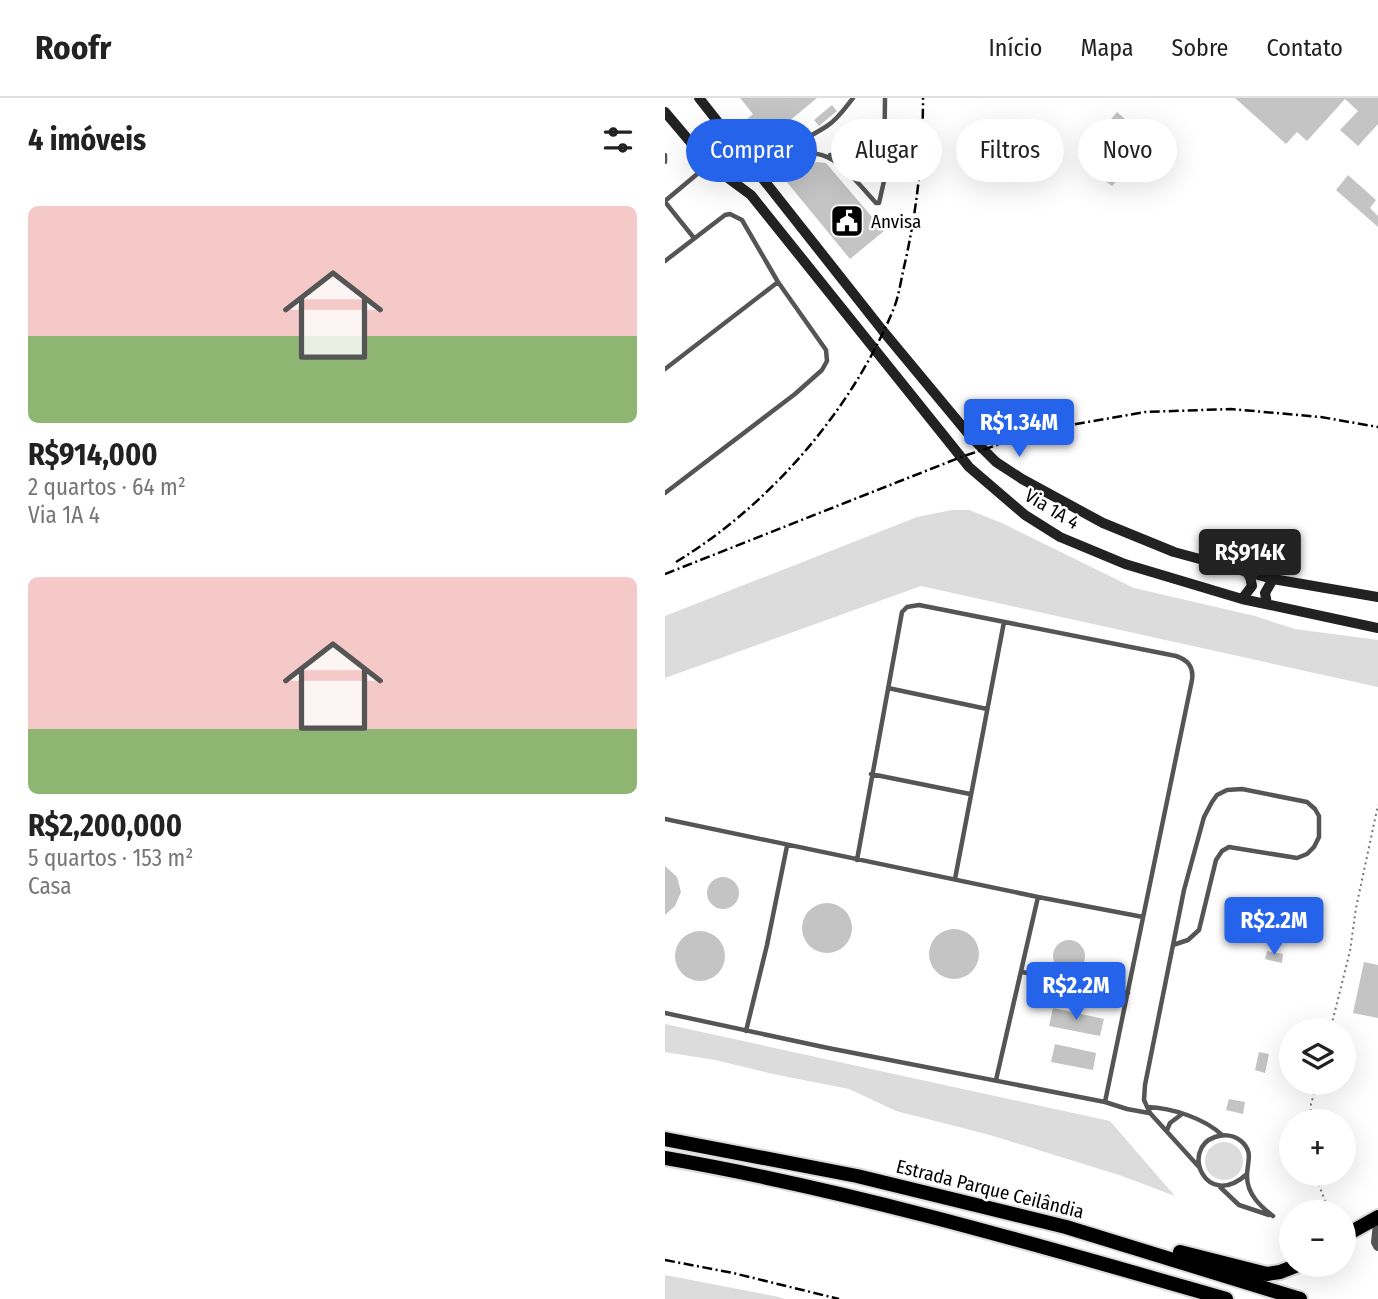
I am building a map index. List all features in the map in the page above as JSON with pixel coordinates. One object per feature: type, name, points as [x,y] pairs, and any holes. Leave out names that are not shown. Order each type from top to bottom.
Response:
[{"type":"highway","name":"Estrada Parque Ceilândia","points":[[665,1139],[856,1176],[1066,1227],[1300,1299]]},
{"type":"highway","points":[[665,1158],[855,1199],[1065,1252],[1226,1299]]},
{"type":"highway","points":[[1356,1229],[1378,1217]]},
{"type":"highway","points":[[1066,1227],[1267,1273],[1279,1270]]},
{"type":"main road","name":"Via 1A 4","points":[[699,98],[716,119]]},
{"type":"main road","name":"Via 1A 4","points":[[665,112],[686,137]]},
{"type":"main road","name":"Via 1A 4","points":[[733,182],[751,195],[969,467],[1004,499],[1059,537],[1125,564],[1242,599],[1378,628]]},
{"type":"main road","name":"Via 1A 4","points":[[765,182],[971,437],[996,462],[1103,523],[1174,552],[1273,579],[1378,595]]},
{"type":"main road","points":[[1242,599],[1252,586],[1249,572]]},
{"type":"main road","points":[[1267,604],[1265,593],[1273,579]]},
{"type":"street","points":[[1378,1224],[1378,1246]]},
{"type":"lane","points":[[817,131],[841,114],[853,98]]},
{"type":"lane","points":[[884,98],[884,119]]},
{"type":"lane","points":[[817,154],[829,155]]},
{"type":"lane","points":[[665,155],[665,162]]},
{"type":"lane","points":[[688,182],[665,202],[694,239]]},
{"type":"lane","points":[[857,182],[877,204],[881,200],[882,182]]},
{"type":"lane","points":[[665,261],[725,215],[736,215],[742,220],[778,282],[825,350],[827,361],[822,370],[795,394],[665,493]]},
{"type":"lane","points":[[665,369],[778,282]]},
{"type":"lane","points":[[857,860],[902,612],[907,607],[919,605],[1176,656],[1187,661],[1191,666],[1192,680],[1105,1102]]},
{"type":"lane","points":[[955,879],[1004,622]]},
{"type":"lane","points":[[888,688],[987,709]]},
{"type":"lane","points":[[871,774],[970,794]]},
{"type":"lane","points":[[1173,945],[1188,940],[1199,930],[1216,860],[1222,851],[1229,847],[1297,858],[1307,854],[1319,837],[1319,816],[1315,809],[1307,802],[1242,789],[1227,790],[1217,795],[1204,817],[1184,890],[1173,945],[1145,1085],[1146,1107],[1210,1183],[1220,1186],[1235,1185],[1247,1174]]},
{"type":"lane","points":[[665,819],[1038,897],[1143,916]]},
{"type":"lane","points":[[746,1031],[787,846]]},
{"type":"lane","points":[[996,1080],[1038,897]]},
{"type":"lane","points":[[1022,972],[1128,993]]},
{"type":"lane","points":[[665,1013],[1150,1113]]},
{"type":"lane","points":[[1146,1107],[1183,1114],[1216,1129],[1222,1135]]},
{"type":"lane","points":[[1167,1130],[1176,1117],[1183,1114]]},
{"type":"lane","points":[[1199,1167],[1203,1146],[1211,1138],[1233,1136],[1243,1143],[1249,1152],[1247,1174],[1254,1198],[1273,1216],[1239,1205],[1220,1186]]},
{"type":"path","points":[[1333,1018],[1350,951],[1356,908],[1378,805]]},
{"type":"shaded area","points":[[952,510],[969,510],[1002,523],[1134,588],[1255,616],[1295,629],[1378,640],[1378,687],[921,586],[665,678],[665,616],[917,517]]},
{"type":"shaded area","points":[[665,1024],[1110,1121],[1175,1196],[1122,1176],[990,1135],[896,1111],[849,1089],[665,1052]]},
{"type":"shaded area","points":[[1224,1142],[1238,1147],[1243,1161],[1238,1175],[1224,1180],[1210,1175],[1205,1161],[1210,1147]]},
{"type":"shaded area","points":[[665,1275],[779,1297],[785,1299],[665,1299]]},
{"type":"building","points":[[740,98],[817,98],[792,119],[747,119],[753,114]]},
{"type":"building","points":[[1235,98],[1378,98],[1378,124],[1358,146],[1340,130],[1358,111],[1345,99],[1307,141],[1297,132],[1286,144]]},
{"type":"building","points":[[832,105],[837,111],[819,126],[815,119]]},
{"type":"building","points":[[1117,112],[1125,119],[1111,119]]},
{"type":"building","name":"Anvisa","points":[[817,162],[826,163],[831,169],[831,182],[842,182],[884,231],[850,259],[787,182],[817,182]]},
{"type":"building","points":[[1348,175],[1376,200],[1370,208],[1378,216],[1378,227],[1336,190]]},
{"type":"building","points":[[665,866],[677,877],[681,892],[675,906],[665,915]]},
{"type":"building","points":[[723,877],[734,882],[739,893],[734,904],[723,909],[712,904],[707,893],[712,882]]},
{"type":"building","points":[[827,903],[845,910],[852,928],[845,946],[827,953],[809,946],[802,928],[809,910]]},
{"type":"building","points":[[954,929],[972,936],[979,954],[972,972],[954,979],[936,972],[929,954],[936,936]]},
{"type":"building","points":[[700,931],[718,938],[725,956],[718,974],[700,981],[682,974],[675,956],[682,938]]},
{"type":"building","points":[[1069,940],[1080,945],[1085,956],[1080,967],[1069,972],[1058,967],[1053,956],[1058,945]]},
{"type":"building","points":[[1267,951],[1283,954],[1282,963],[1265,959]]},
{"type":"building","points":[[1364,962],[1378,965],[1378,1018],[1353,1013]]},
{"type":"building","points":[[1053,1008],[1104,1019],[1100,1036],[1049,1026]]},
{"type":"building","points":[[1055,1044],[1096,1053],[1093,1070],[1051,1062]]},
{"type":"building","points":[[1259,1052],[1269,1054],[1265,1073],[1255,1070]]},
{"type":"building","points":[[1229,1099],[1245,1102],[1243,1114],[1226,1110]]},
{"type":"railway","points":[[676,562],[744,513],[805,452],[855,383],[876,346],[896,303],[909,246],[922,141],[923,98]]},
{"type":"railway","points":[[665,574],[961,457],[1042,430],[1145,412],[1231,409],[1321,417],[1378,427]]},
{"type":"railway","points":[[665,1260],[733,1273],[839,1299]]},
{"type":"place","name":"Anvisa","points":[[847,221]]}]
